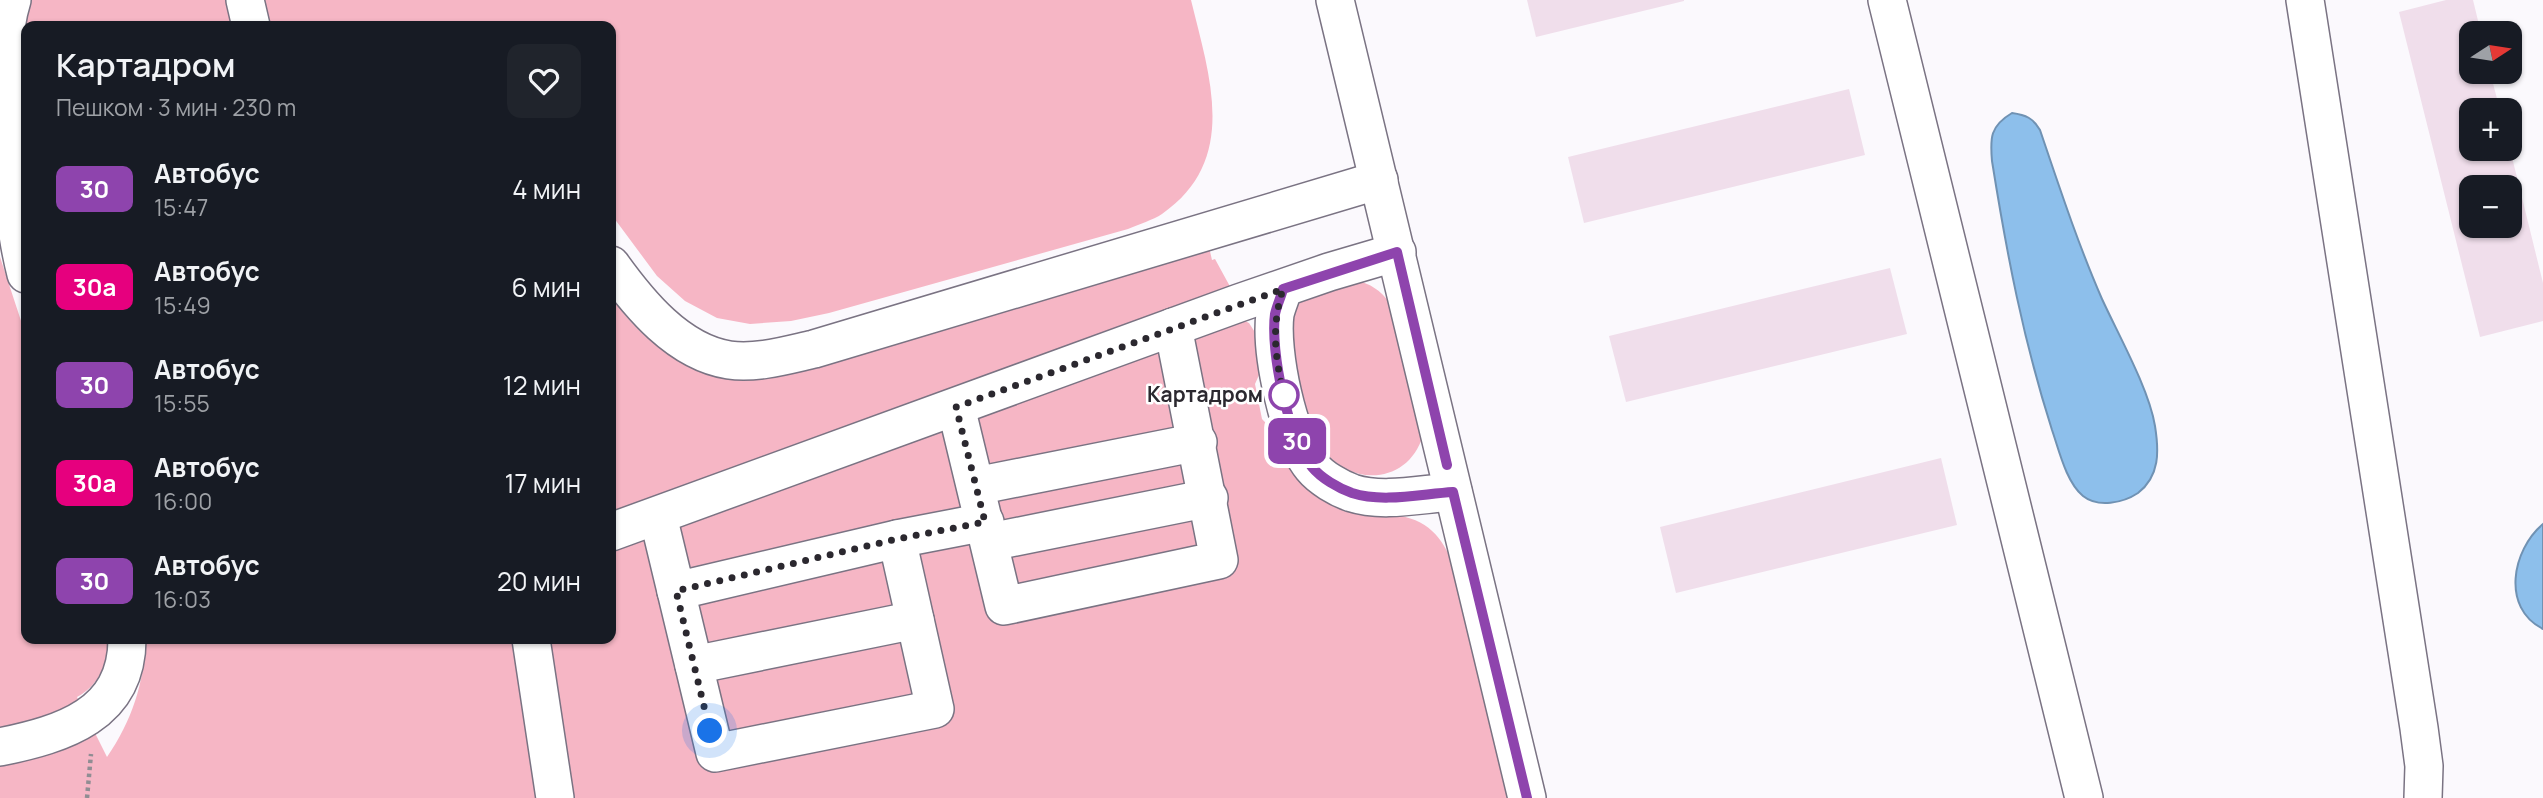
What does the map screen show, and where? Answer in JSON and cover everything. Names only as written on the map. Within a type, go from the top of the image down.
[{"type":"street","points":[[12,0],[5,20],[4,53],[12,189],[21,255]]},
{"type":"street","points":[[245,0],[250,21]]},
{"type":"street","points":[[1335,0],[1527,798]]},
{"type":"street","points":[[1887,0],[2084,798]]},
{"type":"street","points":[[2305,0],[2419,728],[2424,766],[2423,798]]},
{"type":"street","points":[[616,271],[658,321],[691,347],[729,360],[767,359],[814,349],[1379,180]]},
{"type":"street","points":[[616,530],[1173,327],[1397,252]]},
{"type":"street","points":[[1283,289],[1275,313],[1274,337],[1278,366],[1294,432],[1302,453],[1313,469],[1331,483],[1353,493],[1378,497],[1453,492]]},
{"type":"street","points":[[956,407],[1004,606],[1219,560],[1198,442],[1173,327]]},
{"type":"street","points":[[976,486],[1198,442]]},
{"type":"street","points":[[676,591],[897,539],[987,532],[1209,498]]},
{"type":"street","points":[[658,516],[715,753],[935,709],[897,539]]},
{"type":"street","points":[[694,665],[915,620]]},
{"type":"street","points":[[0,747],[63,730],[96,712],[119,683],[127,644]]},
{"type":"street","points":[[532,644],[555,798]]},
{"type":"shaded area","points":[[26,0],[227,0],[232,21],[24,21]]},
{"type":"shaded area","points":[[259,0],[1191,0],[1210,86],[1210,142],[1202,168],[1186,192],[1162,214],[1128,229],[829,313],[791,321],[750,324],[717,318],[685,301],[657,276],[616,221],[616,21],[265,21]]},
{"type":"shaded area","points":[[21,59],[21,145],[17,106]]},
{"type":"shaded area","points":[[1209,247],[1212,260],[1215,259],[1239,303],[1243,320],[1249,323],[1258,337],[1263,366],[1255,384],[1262,419],[1280,438],[1392,514],[1425,525],[1444,546],[1455,568],[1512,798],[0,798],[0,257],[21,321],[21,644],[110,644],[97,680],[77,697],[107,757],[123,730],[135,701],[143,671],[146,644],[616,644],[616,303],[643,334],[668,354],[714,375]]},
{"type":"shaded area","points":[[1355,280],[1375,288],[1390,303],[1423,435],[1416,451],[1405,463],[1393,471],[1378,475],[1363,475],[1348,470],[1335,462],[1323,449],[1303,397],[1290,342],[1291,321],[1295,310],[1305,298]]},
{"type":"water","points":[[2012,113],[2029,118],[2040,130],[2085,257],[2152,411],[2157,445],[2154,471],[2138,493],[2118,502],[2089,500],[2072,483],[2060,456],[2032,363],[2010,263],[1992,161],[1991,146],[1995,128]]},
{"type":"water","points":[[2543,524],[2543,629],[2530,620],[2521,607],[2516,593],[2516,578],[2524,548]]},
{"type":"building","points":[[1527,0],[1684,0],[1684,1],[1536,37]]},
{"type":"building","points":[[2446,0],[2473,0],[2478,21],[2459,21],[2459,84],[2493,84],[2497,98],[2459,98],[2459,161],[2513,161],[2516,175],[2459,175],[2459,238],[2522,238],[2522,198],[2543,283],[2543,321],[2480,337],[2399,12]]},
{"type":"building","points":[[1849,89],[1865,155],[1584,223],[1568,157]]},
{"type":"building","points":[[1890,268],[1907,334],[1626,402],[1609,336]]},
{"type":"building","points":[[1941,458],[1957,525],[1676,593],[1660,527]]},
{"type":"bus line","name":"30","points":[[1447,465],[1397,252],[1283,289],[1275,313],[1274,337],[1278,366],[1294,432],[1302,453],[1313,469],[1331,483],[1353,493],[1378,497],[1453,492],[1527,798]]},
{"type":"place","name":"Картадром","points":[[1284,395]]},
{"type":"route","points":[[710,731],[676,591],[897,539],[985,522],[956,407],[1283,289],[1275,313],[1274,337],[1284,395]]}]
